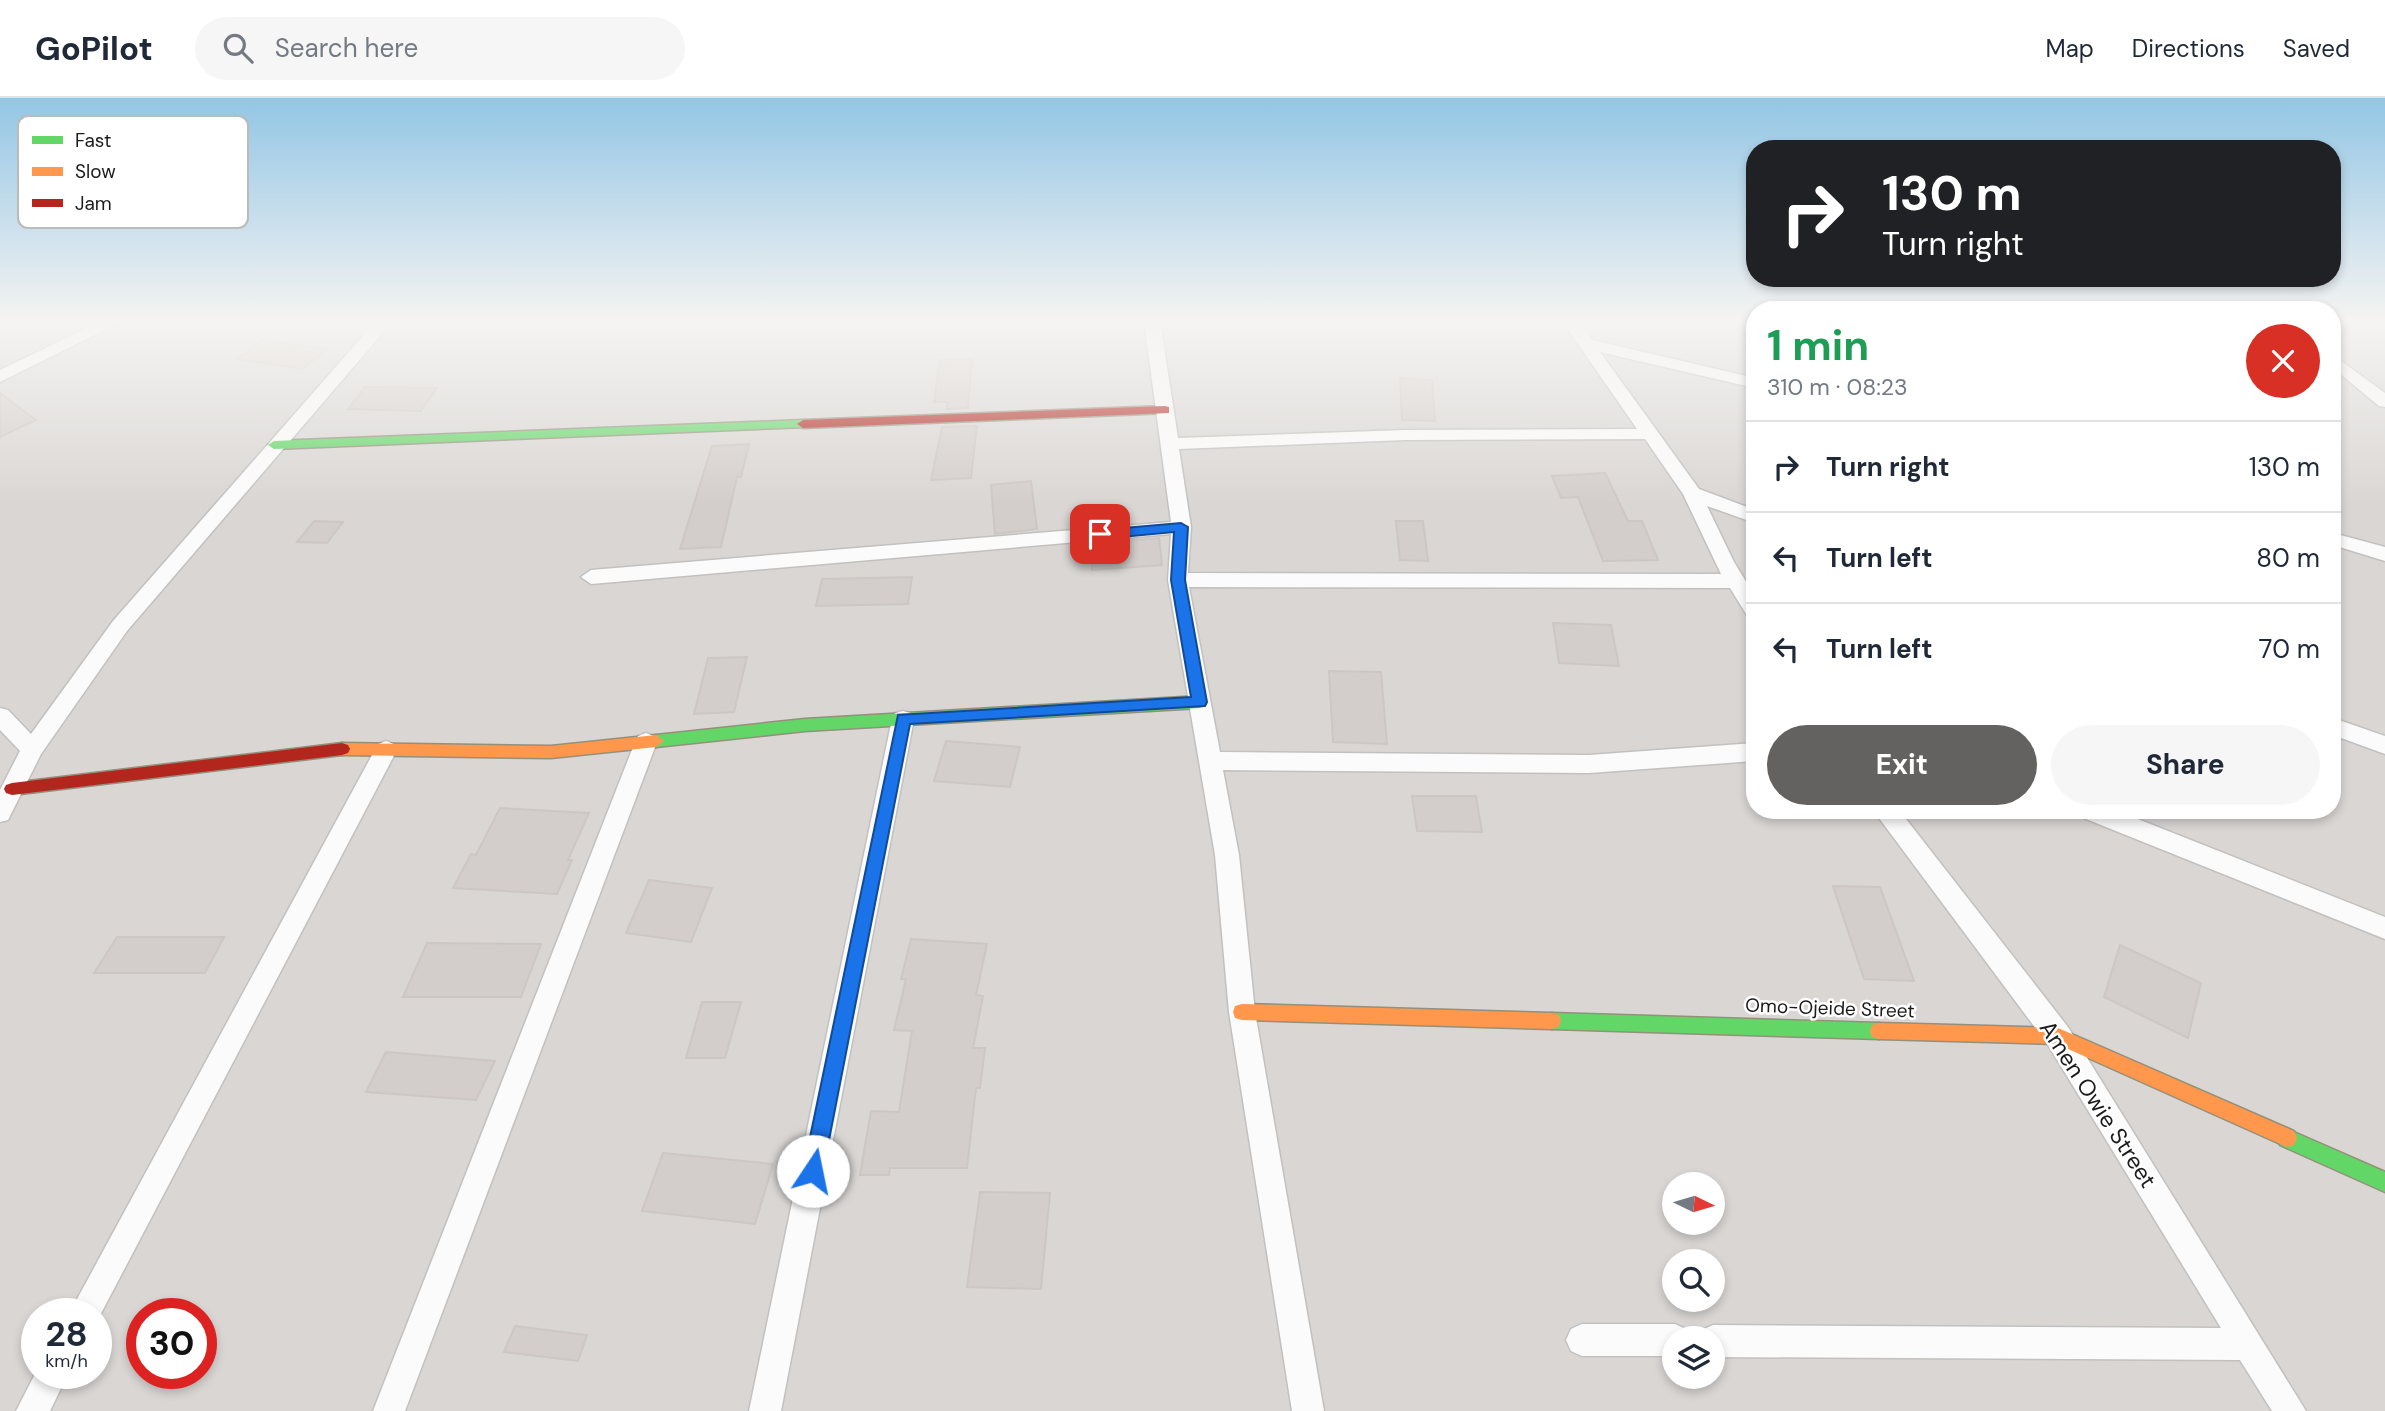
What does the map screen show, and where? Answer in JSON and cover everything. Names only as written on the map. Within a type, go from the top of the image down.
[{"type":"street","points":[[0,813],[32,749],[120,626],[330,382]]},
{"type":"street","points":[[1161,382],[1181,527],[1178,580],[1227,855],[1242,1012],[1308,1411]]},
{"type":"street","points":[[1612,382],[1692,493],[1746,597]]},
{"type":"street","points":[[2359,382],[2385,402]]},
{"type":"street","points":[[274,445],[1165,410]]},
{"type":"street","points":[[1168,444],[1405,435],[1647,434]]},
{"type":"street","points":[[1692,493],[1746,514]]},
{"type":"street","points":[[591,577],[1181,527]]},
{"type":"street","points":[[2341,540],[2385,554]]},
{"type":"street","points":[[1178,580],[1736,581]]},
{"type":"street","points":[[12,789],[344,749],[551,752],[903,719],[1200,702]]},
{"type":"street","points":[[0,716],[32,749]]},
{"type":"street","points":[[765,1411],[903,719]]},
{"type":"street","points":[[2341,729],[2385,745]]},
{"type":"street","points":[[389,1411],[646,742]]},
{"type":"street","points":[[93,1298],[386,750]]},
{"type":"street","points":[[1210,761],[1589,764],[1746,753]]},
{"type":"street","name":"Amen Owie Street","points":[[1892,819],[2057,1036],[2290,1411]]},
{"type":"street","points":[[2111,819],[2385,929]]},
{"type":"street","name":"Omo-Ojeide Street","points":[[1242,1012],[2057,1036],[2385,1182]]},
{"type":"street","points":[[1582,1340],[1662,1340]]},
{"type":"street","points":[[1725,1341],[2249,1344]]},
{"type":"street","points":[[32,1411],[44,1389]]},
{"type":"shaded area","points":[[0,382],[1746,382],[1746,819],[2341,819],[2341,382],[2385,382],[2385,1411],[0,1411]]},
{"type":"building","points":[[937,382],[970,382],[968,408],[946,409],[948,402],[934,402]]},
{"type":"building","points":[[1400,382],[1432,382],[1435,421],[1402,420]]},
{"type":"building","points":[[365,387],[437,388],[421,411],[348,409]]},
{"type":"building","points":[[0,393],[36,420],[0,437]]},
{"type":"building","points":[[977,426],[971,478],[931,480],[942,427]]},
{"type":"building","points":[[749,444],[741,477],[737,477],[721,547],[680,549],[712,446]]},
{"type":"building","points":[[1605,473],[1628,521],[1642,521],[1658,560],[1603,561],[1578,497],[1561,498],[1552,476]]},
{"type":"building","points":[[1031,481],[1037,529],[995,534],[991,485]]},
{"type":"building","points":[[314,521],[343,522],[327,543],[297,542]]},
{"type":"building","points":[[1396,521],[1423,521],[1428,561],[1400,560]]},
{"type":"building","points":[[1159,538],[1162,565],[1092,570],[1091,544]]},
{"type":"building","points":[[912,577],[908,604],[816,606],[822,579]]},
{"type":"building","points":[[1553,623],[1611,625],[1619,666],[1559,663]]},
{"type":"building","points":[[747,657],[734,712],[694,714],[708,658]]},
{"type":"building","points":[[1329,671],[1381,672],[1387,744],[1333,742]]},
{"type":"building","points":[[946,741],[1020,747],[1010,787],[934,781]]},
{"type":"building","points":[[1412,796],[1476,796],[1482,832],[1417,831]]},
{"type":"building","points":[[500,808],[589,813],[568,860],[572,860],[557,894],[453,888],[471,854],[476,855]]},
{"type":"building","points":[[649,880],[712,888],[691,942],[626,933]]},
{"type":"building","points":[[1833,886],[1880,887],[1914,981],[1864,979]]},
{"type":"building","points":[[117,937],[224,937],[205,973],[94,973]]},
{"type":"building","points":[[911,939],[987,944],[976,995],[983,996],[973,1048],[985,1048],[980,1088],[976,1088],[967,1168],[890,1168],[889,1175],[860,1175],[871,1111],[899,1112],[912,1031],[894,1030],[906,979],[901,979]]},
{"type":"building","points":[[427,943],[541,944],[521,997],[403,997]]},
{"type":"building","points":[[2120,945],[2201,983],[2188,1038],[2104,997]]},
{"type":"building","points":[[702,1002],[741,1002],[725,1058],[686,1058]]},
{"type":"building","points":[[386,1052],[495,1061],[476,1100],[366,1092]]},
{"type":"building","points":[[663,1153],[773,1164],[755,1224],[642,1211]]},
{"type":"building","points":[[980,1192],[1050,1193],[1041,1289],[967,1287]]},
{"type":"building","points":[[515,1326],[587,1335],[578,1361],[504,1352]]},
{"type":"traffic: fast","points":[[274,445],[803,424]]},
{"type":"traffic: fast","points":[[656,741],[805,725],[1200,702]]},
{"type":"traffic: fast","points":[[1552,1021],[1879,1031]]},
{"type":"traffic: fast","points":[[2287,1138],[2385,1182]]},
{"type":"traffic: slow","points":[[342,749],[551,752],[656,741]]},
{"type":"traffic: slow","points":[[1242,1012],[1552,1021]]},
{"type":"traffic: slow","points":[[1879,1031],[2058,1036],[2287,1138]]},
{"type":"traffic: jam","points":[[803,424],[1165,410]]},
{"type":"traffic: jam","points":[[12,789],[342,749]]},
{"type":"route","points":[[813,1171],[903,719],[1200,702],[1178,580],[1181,527],[1100,534]]}]
